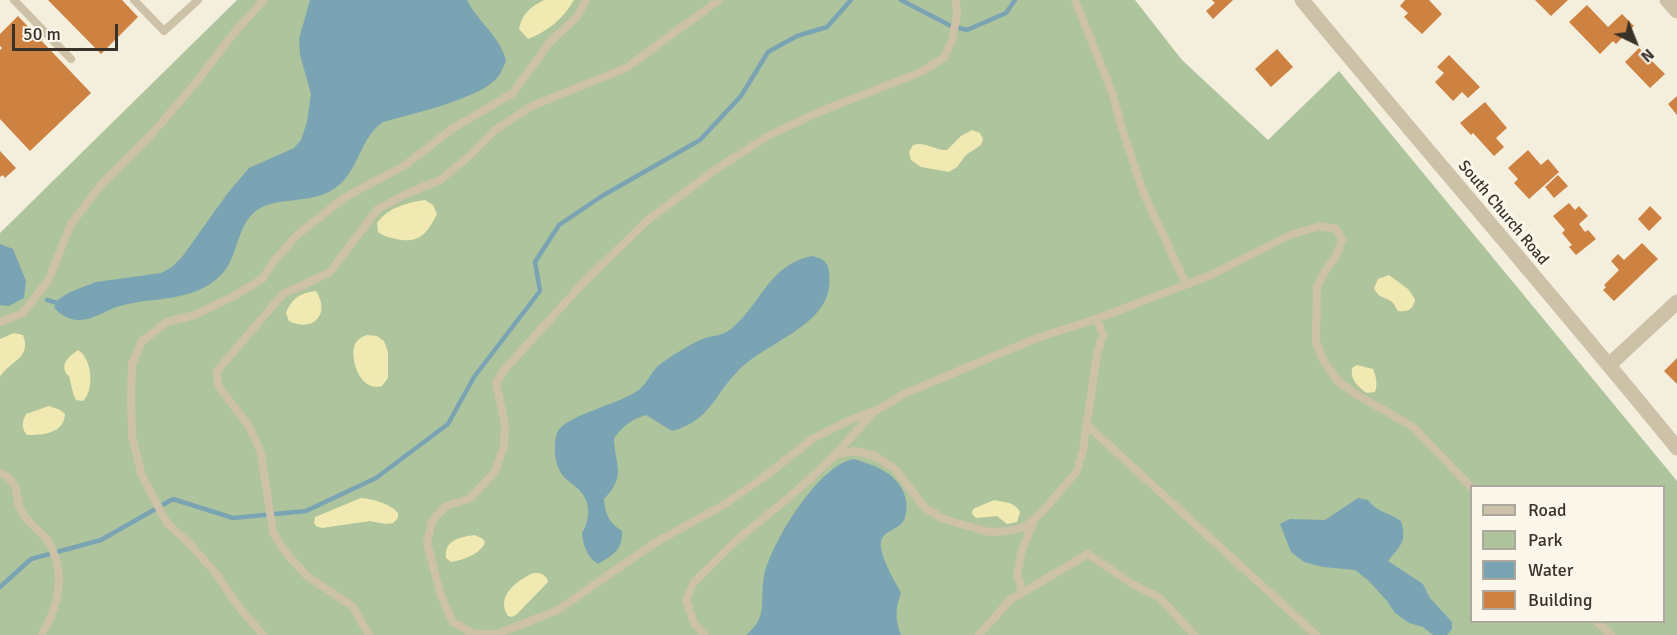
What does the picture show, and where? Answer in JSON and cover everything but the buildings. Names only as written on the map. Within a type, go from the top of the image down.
[{"type":"street","name":"South Church Road","points":[[1302,0],[1677,448]]},
{"type":"street","points":[[1667,0],[1677,11]]},
{"type":"street","points":[[1609,365],[1677,302]]},
{"type":"lane","points":[[14,0],[71,59]]},
{"type":"lane","points":[[134,0],[164,31],[198,0]]},
{"type":"lane","points":[[0,322],[23,313],[48,281],[71,224],[100,186],[159,126],[194,86],[238,28],[264,0]]},
{"type":"lane","points":[[263,635],[239,607],[217,575],[191,545],[167,523],[142,476],[132,436],[132,363],[142,341],[167,322],[195,315],[262,279],[298,234],[347,196],[404,166],[452,129],[513,93],[549,43],[576,18],[586,0]]},
{"type":"lane","points":[[369,635],[352,606],[307,576],[287,554],[273,533],[261,453],[249,426],[219,387],[216,372],[283,294],[329,273],[378,209],[440,180],[495,130],[532,106],[626,68],[719,0]]},
{"type":"lane","points":[[956,0],[956,17],[944,58],[919,73],[821,111],[768,136],[718,168],[650,218],[582,284],[506,368],[496,383],[505,424],[504,445],[495,472],[469,500],[446,506],[432,521],[427,543],[441,596],[453,622],[474,634],[497,634],[558,610],[653,544],[725,504],[814,438],[850,420],[874,412],[906,393],[980,361],[1211,275],[1290,235],[1320,226],[1336,229],[1342,240],[1336,256],[1317,287],[1316,341],[1323,360],[1338,381],[1354,393],[1413,427],[1470,486]]},
{"type":"lane","points":[[1075,0],[1113,95],[1143,192],[1186,284]]},
{"type":"lane","points":[[834,455],[855,451],[874,456],[896,469],[924,507],[943,519],[988,532],[1025,527],[1064,489],[1077,471],[1087,425],[1097,354],[1103,334],[1096,319]]},
{"type":"lane","points":[[704,635],[693,623],[686,600],[694,582],[737,540],[800,488],[874,412]]},
{"type":"lane","points":[[1087,425],[1316,635]]},
{"type":"lane","points":[[0,473],[9,477],[18,491],[21,511],[50,544],[58,561],[61,579],[55,603],[42,635]]},
{"type":"lane","points":[[1023,592],[1017,575],[1022,550],[1036,518]]},
{"type":"lane","points":[[979,635],[1010,600],[1088,554],[1134,585],[1159,597],[1194,635]]},
{"type":"lane","points":[[1600,623],[1611,635]]},
{"type":"green space","points":[[237,0],[1135,0],[1182,60],[1268,140],[1339,71],[1677,481],[1677,635],[0,635],[0,233]]},
{"type":"sand","points":[[544,0],[574,0],[554,24],[528,39],[519,29],[522,19],[531,8]]},
{"type":"sand","points":[[972,130],[980,133],[983,139],[981,145],[966,155],[957,167],[949,172],[921,167],[911,160],[909,152],[913,145],[922,144],[947,150],[961,136]]},
{"type":"sand","points":[[425,200],[433,205],[437,214],[430,227],[421,236],[404,240],[387,237],[378,232],[377,223],[392,209]]},
{"type":"sand","points":[[1389,275],[1408,289],[1415,299],[1410,309],[1398,311],[1392,302],[1375,291],[1378,279]]},
{"type":"sand","points":[[316,291],[321,307],[317,319],[305,325],[289,321],[286,313],[294,300],[305,293]]},
{"type":"sand","points":[[14,333],[23,335],[25,349],[19,359],[0,377],[0,339]]},
{"type":"sand","points":[[367,335],[377,336],[384,341],[388,352],[388,378],[382,386],[374,387],[368,384],[362,379],[355,365],[355,344]]},
{"type":"sand","points":[[78,350],[86,360],[90,374],[89,390],[83,401],[76,400],[64,367],[68,359]]},
{"type":"sand","points":[[1357,365],[1373,369],[1376,380],[1375,392],[1367,393],[1355,383],[1352,368]]},
{"type":"sand","points":[[49,406],[65,414],[61,426],[45,434],[27,435],[23,425],[26,414]]},
{"type":"sand","points":[[361,498],[391,507],[398,513],[398,518],[393,523],[386,524],[370,521],[322,528],[314,523],[315,517]]},
{"type":"sand","points":[[994,500],[1015,506],[1020,512],[1017,522],[1007,524],[997,516],[976,518],[972,514],[973,509]]},
{"type":"sand","points":[[475,535],[483,539],[485,543],[483,547],[471,556],[456,561],[451,562],[446,558],[450,543],[459,538]]},
{"type":"sand","points":[[533,573],[543,574],[548,582],[517,614],[512,617],[508,616],[504,602],[506,596],[515,585]]},
{"type":"water","points":[[310,0],[467,0],[499,44],[506,61],[496,79],[472,94],[442,106],[383,122],[370,136],[346,178],[330,191],[320,196],[266,205],[257,210],[245,224],[228,267],[200,290],[120,306],[83,320],[61,314],[54,307],[59,299],[70,292],[96,282],[161,273],[172,267],[249,168],[294,148],[301,140],[307,122],[311,94],[300,55],[299,39]]},
{"type":"water","points":[[0,244],[13,249],[26,281],[24,298],[9,306],[0,305]]},
{"type":"water","points":[[811,256],[824,261],[827,265],[829,290],[822,305],[811,318],[738,371],[695,421],[672,431],[646,415],[628,424],[614,438],[618,477],[604,499],[608,518],[622,531],[622,538],[616,551],[598,564],[588,554],[583,542],[582,533],[588,515],[585,498],[563,476],[556,461],[557,433],[570,421],[640,389],[657,367],[675,354],[700,340],[728,331],[751,308],[775,277],[796,261]]},
{"type":"water","points":[[854,459],[879,468],[893,477],[903,491],[906,500],[904,521],[884,535],[881,541],[882,553],[901,593],[896,614],[901,635],[746,635],[758,621],[768,562],[786,526],[798,507],[826,475],[840,464]]},
{"type":"water","points":[[1358,498],[1368,500],[1379,510],[1401,521],[1402,543],[1388,561],[1423,584],[1430,598],[1452,622],[1452,629],[1447,635],[1433,635],[1423,627],[1409,623],[1395,613],[1369,581],[1355,570],[1323,567],[1304,562],[1291,552],[1280,524],[1290,519],[1325,520]]},
{"type":"waterway","points":[[0,587],[31,559],[101,540],[173,499],[233,518],[306,511],[376,478],[448,424],[474,377],[540,291],[535,262],[559,225],[602,196],[700,140],[741,96],[768,52],[797,36],[827,27],[851,0]]},
{"type":"waterway","points":[[901,0],[951,26],[967,30],[1006,13],[1015,0]]},
{"type":"waterway","points":[[47,300],[61,304]]}]
